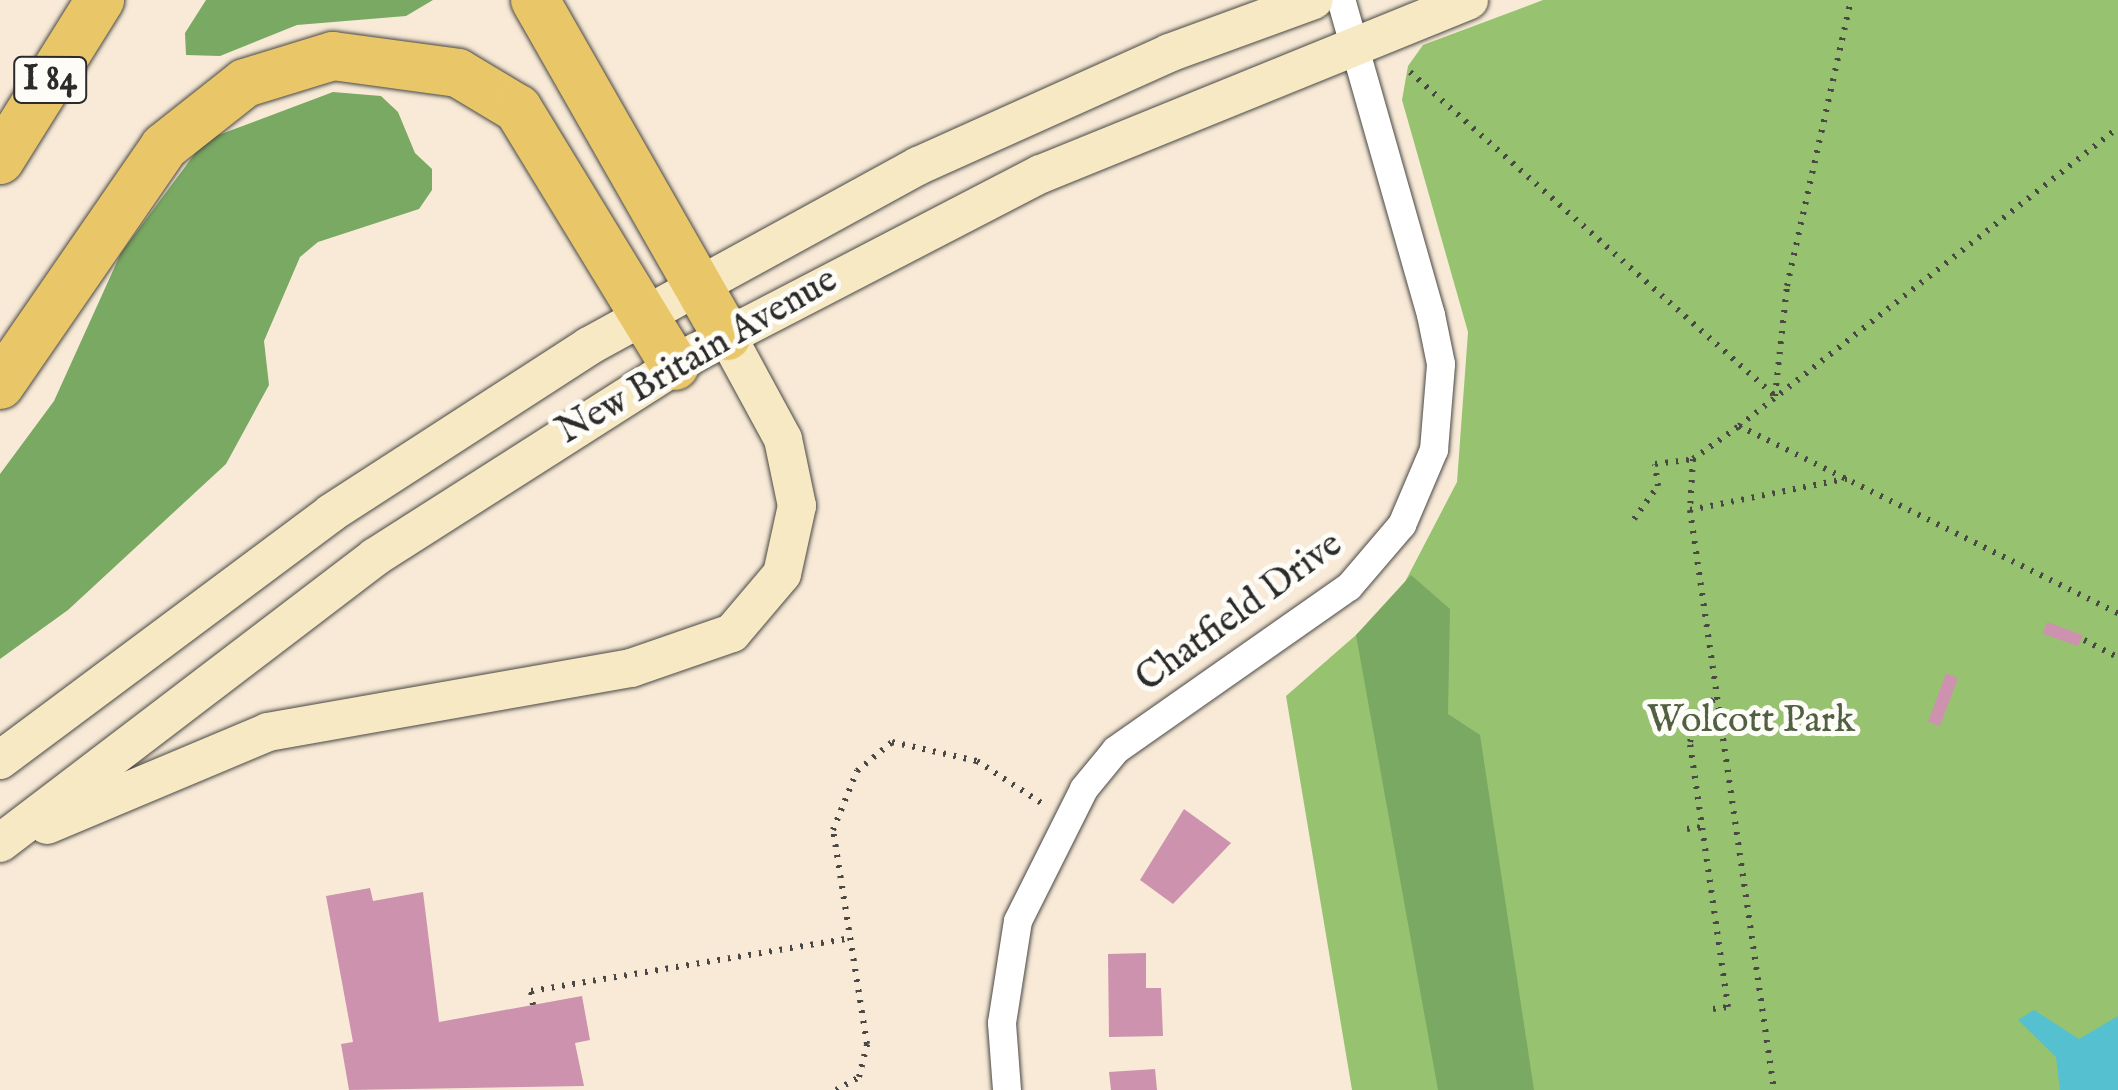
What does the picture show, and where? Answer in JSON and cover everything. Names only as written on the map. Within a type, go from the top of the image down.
[{"type":"highway","name":"I 84","points":[[0,160],[100,0]]},
{"type":"highway","points":[[535,0],[727,336]]},
{"type":"highway","points":[[0,385],[164,147],[245,82],[333,56],[430,66],[508,101],[546,142],[674,366]]},
{"type":"main road","name":"New Britain Avenue","points":[[0,760],[330,513],[645,314],[1003,126],[1314,0]]},
{"type":"main road","name":"New Britain Avenue","points":[[0,845],[375,556],[674,366],[1017,185],[1351,45],[1469,0]]},
{"type":"main road","points":[[0,845],[268,732],[645,665],[732,633],[782,574],[797,506],[783,440],[727,336]]},
{"type":"street","name":"Chatfield Drive","points":[[1007,1090],[1005,975],[1018,921],[1065,818],[1116,750],[1350,587],[1402,525],[1423,478],[1440,364],[1341,0]]},
{"type":"path","points":[[1775,396],[1788,286],[1852,0]]},
{"type":"path","points":[[1410,72],[1775,396]]},
{"type":"path","points":[[1634,519],[1658,486],[1654,464],[1693,459],[1739,426],[2118,128]]},
{"type":"path","points":[[1739,426],[2118,613]]},
{"type":"path","points":[[1693,459],[1690,510],[1774,1090]]},
{"type":"path","points":[[1690,510],[1851,478]]},
{"type":"path","points":[[2084,640],[2118,656]]},
{"type":"path","points":[[1713,1009],[1728,1007],[1690,742],[1696,715],[1717,697]]},
{"type":"path","points":[[836,1090],[859,1076],[867,1044],[833,830],[856,771],[892,742],[977,761],[1065,818]]},
{"type":"path","points":[[1687,829],[1702,827]]},
{"type":"path","points":[[533,1005],[530,991],[852,938]]},
{"type":"green space","points":[[206,0],[433,0],[406,16],[297,25],[220,56],[186,55],[185,33]]},
{"type":"green space","name":"Wolcott Park","points":[[1543,0],[2118,0],[2118,1090],[1352,1090],[1286,696],[1395,601],[1457,482],[1468,332],[1402,100],[1408,66],[1423,45]]},
{"type":"green space","points":[[333,92],[381,96],[398,112],[415,153],[432,169],[432,190],[419,209],[318,242],[300,257],[264,341],[269,385],[226,464],[68,610],[0,659],[0,474],[54,401],[121,253],[205,140]]},
{"type":"green space","points":[[1411,575],[1450,609],[1448,714],[1480,735],[1534,1090],[1438,1090],[1356,635]]},
{"type":"water","points":[[2034,1010],[2079,1039],[2118,1016],[2118,1090],[2060,1090],[2056,1057],[2018,1020]]},
{"type":"building","points":[[2047,622],[2083,635],[2078,646],[2043,634]]},
{"type":"building","points":[[1946,673],[1958,678],[1940,726],[1928,722]]},
{"type":"building","points":[[1184,809],[1231,843],[1173,904],[1140,880]]},
{"type":"building","points":[[370,888],[373,901],[423,892],[439,1022],[582,996],[590,1040],[575,1043],[584,1086],[349,1090],[341,1044],[353,1042],[326,896]]},
{"type":"building","points":[[1146,953],[1146,988],[1161,988],[1163,1036],[1109,1037],[1108,954]]},
{"type":"building","points":[[1155,1069],[1157,1090],[1111,1090],[1109,1072]]}]
